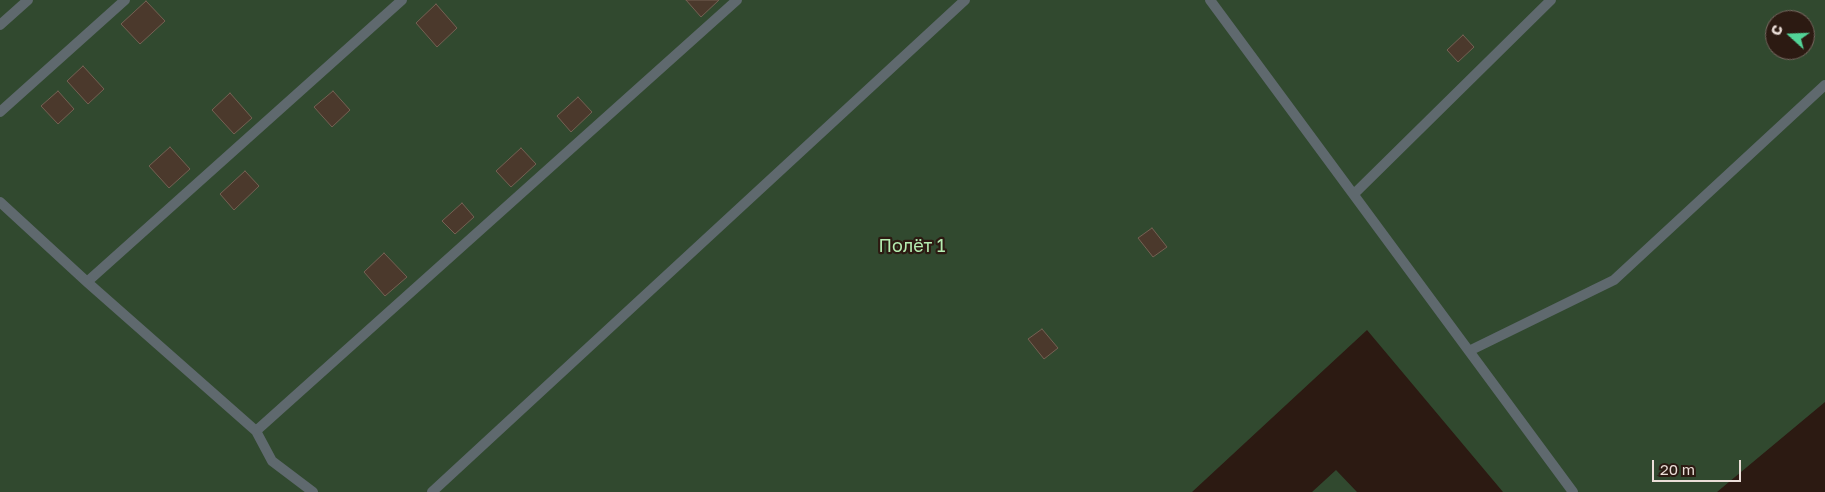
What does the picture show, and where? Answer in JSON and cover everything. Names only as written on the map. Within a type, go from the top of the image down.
[{"type":"lane","points":[[0,24],[28,0]]},
{"type":"lane","points":[[0,112],[125,0]]},
{"type":"lane","points":[[87,282],[402,0]]},
{"type":"lane","points":[[256,431],[737,0]]},
{"type":"lane","points":[[432,492],[965,0]]},
{"type":"lane","points":[[1210,0],[1573,492]]},
{"type":"lane","points":[[1354,194],[1551,0]]},
{"type":"lane","points":[[1469,351],[1614,280],[1825,85]]},
{"type":"lane","points":[[0,202],[87,282],[256,431],[272,461],[313,492]]},
{"type":"green space","name":"Полёт 1","points":[[0,0],[1825,0],[1825,402],[1717,492],[1503,492],[1367,330],[1192,492],[0,492]]},
{"type":"green space","points":[[1336,470],[1357,492],[1312,492]]},
{"type":"building","points":[[686,0],[719,0],[701,17]]},
{"type":"building","points":[[146,1],[165,21],[140,44],[121,24]]},
{"type":"building","points":[[436,4],[457,28],[437,47],[416,23]]},
{"type":"building","points":[[1463,35],[1474,47],[1458,62],[1447,50]]},
{"type":"building","points":[[83,66],[104,89],[88,104],[67,81]]},
{"type":"building","points":[[58,91],[74,109],[58,124],[41,106]]},
{"type":"building","points":[[333,91],[350,110],[332,127],[314,107]]},
{"type":"building","points":[[230,93],[252,118],[234,134],[212,110]]},
{"type":"building","points":[[578,97],[592,112],[571,132],[557,116]]},
{"type":"building","points":[[170,147],[190,169],[169,188],[149,166]]},
{"type":"building","points":[[521,148],[536,164],[511,187],[496,171]]},
{"type":"building","points":[[245,171],[259,186],[234,210],[220,194]]},
{"type":"building","points":[[462,203],[474,217],[455,234],[442,221]]},
{"type":"building","points":[[1152,228],[1167,247],[1153,257],[1138,238]]},
{"type":"building","points":[[384,253],[407,277],[385,296],[364,272]]},
{"type":"building","points":[[1042,329],[1058,348],[1044,359],[1028,339]]}]
